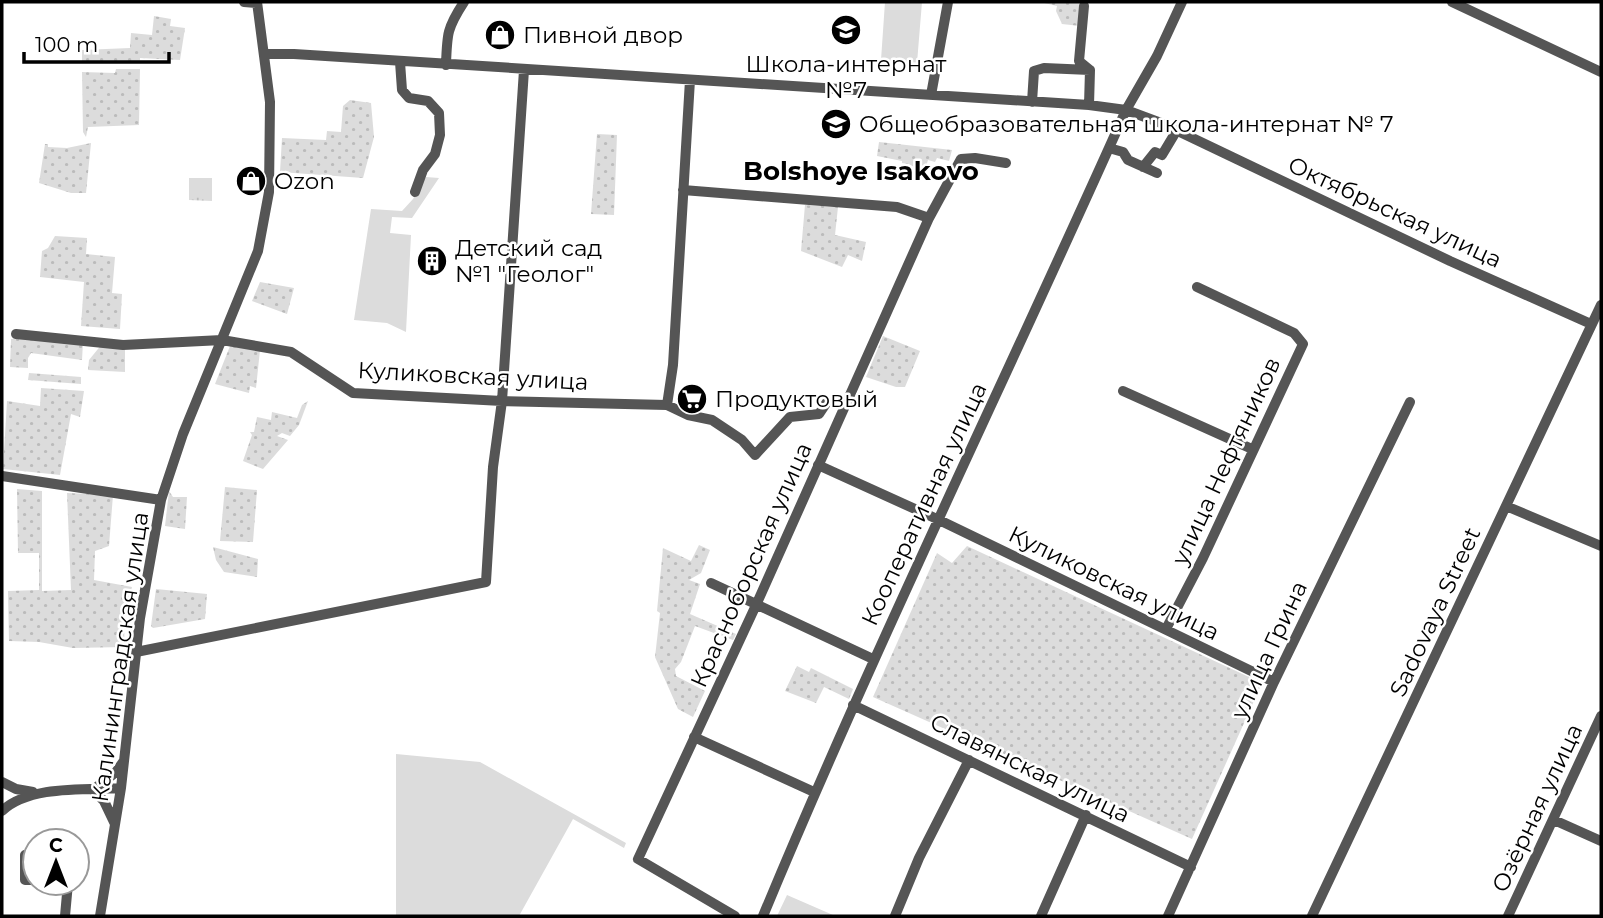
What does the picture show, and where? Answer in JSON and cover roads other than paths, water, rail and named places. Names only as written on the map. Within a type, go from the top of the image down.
[{"type":"street","points":[[244,2],[257,2]]},
{"type":"street","name":"Калининградская улица","points":[[100,916],[125,759],[146,579],[162,500],[169,471],[183,434],[258,251],[269,192],[270,102],[257,2]]},
{"type":"street","points":[[446,65],[447,34],[464,2]]},
{"type":"street","points":[[931,95],[948,2]]},
{"type":"street","name":"Кооперативная улица","points":[[763,916],[814,792],[937,519],[1126,110],[1157,56],[1182,2]]},
{"type":"street","points":[[1451,2],[1601,72]]},
{"type":"street","points":[[1084,6],[1079,61],[1090,70]]},
{"type":"street","name":"Октябрьская улица","points":[[265,54],[1089,105],[1126,110],[1177,130],[1450,261],[1591,324]]},
{"type":"street","points":[[400,62],[402,90],[409,98],[428,101],[439,113],[440,135],[435,154],[423,170],[415,192]]},
{"type":"street","points":[[1032,102],[1034,71],[1044,68],[1090,70]]},
{"type":"street","points":[[136,652],[486,582],[494,467],[502,401],[524,70]]},
{"type":"street","points":[[1089,105],[1090,70]]},
{"type":"street","points":[[667,405],[673,365],[690,80]]},
{"type":"street","points":[[1143,167],[1150,162],[1155,152],[1162,155],[1177,130]]},
{"type":"street","points":[[1110,148],[1123,152],[1128,160],[1157,173]]},
{"type":"street","name":"Красноборская улица","points":[[735,916],[638,859],[757,603],[929,218],[961,159],[975,158],[1006,163]]},
{"type":"street","points":[[683,190],[897,206],[929,218]]},
{"type":"street","name":"улица Нефтяников","points":[[1167,629],[1303,344],[1294,333],[1197,287]]},
{"type":"street","name":"Sadovaya Street","points":[[1312,916],[1601,304]]},
{"type":"street","name":"Куликовская улица","points":[[16,334],[123,345],[222,340],[291,352],[354,393],[502,401],[667,405],[688,415],[712,420],[742,440],[755,455],[790,417],[819,414],[827,402]]},
{"type":"street","points":[[1123,391],[1252,449]]},
{"type":"street","name":"улица Грина","points":[[1168,916],[1274,682],[1410,402]]},
{"type":"street","name":"Куликовская улица","points":[[818,465],[937,519],[1274,682]]},
{"type":"street","points":[[2,476],[162,500]]},
{"type":"street","points":[[1506,506],[1601,546]]},
{"type":"street","points":[[710,583],[873,659]]},
{"type":"street","points":[[134,671],[157,647]]},
{"type":"street","name":"Славянская улица","points":[[853,705],[1191,867]]},
{"type":"street","name":"Озёрная улица","points":[[1508,916],[1601,716]]},
{"type":"street","points":[[694,737],[814,792]]},
{"type":"street","points":[[93,790],[116,772],[125,759]]},
{"type":"street","points":[[895,916],[919,858],[969,760]]},
{"type":"street","points":[[2,782],[16,789],[37,793]]},
{"type":"street","points":[[2,811],[17,799],[37,793],[121,788]]},
{"type":"street","points":[[93,790],[104,801],[115,825]]},
{"type":"street","points":[[1041,916],[1086,816]]},
{"type":"street","points":[[1554,820],[1601,841]]},
{"type":"street","points":[[65,897],[65,916]]},
{"type":"place","name":"Школа-интернат №7","points":[[846,30]]},
{"type":"place","name":"Пивной двор","points":[[500,35]]},
{"type":"place","name":"Общеобразовательная школа-интернат № 7","points":[[836,124]]},
{"type":"place","name":"Ozon","points":[[251,181]]},
{"type":"place","name":"Детский сад №1 \"Геолог\"","points":[[432,261]]},
{"type":"place","name":"Продуктовый","points":[[692,399]]},
{"type":"district","name":"Bolshoye Isakovo","points":[[861,171]]}]
